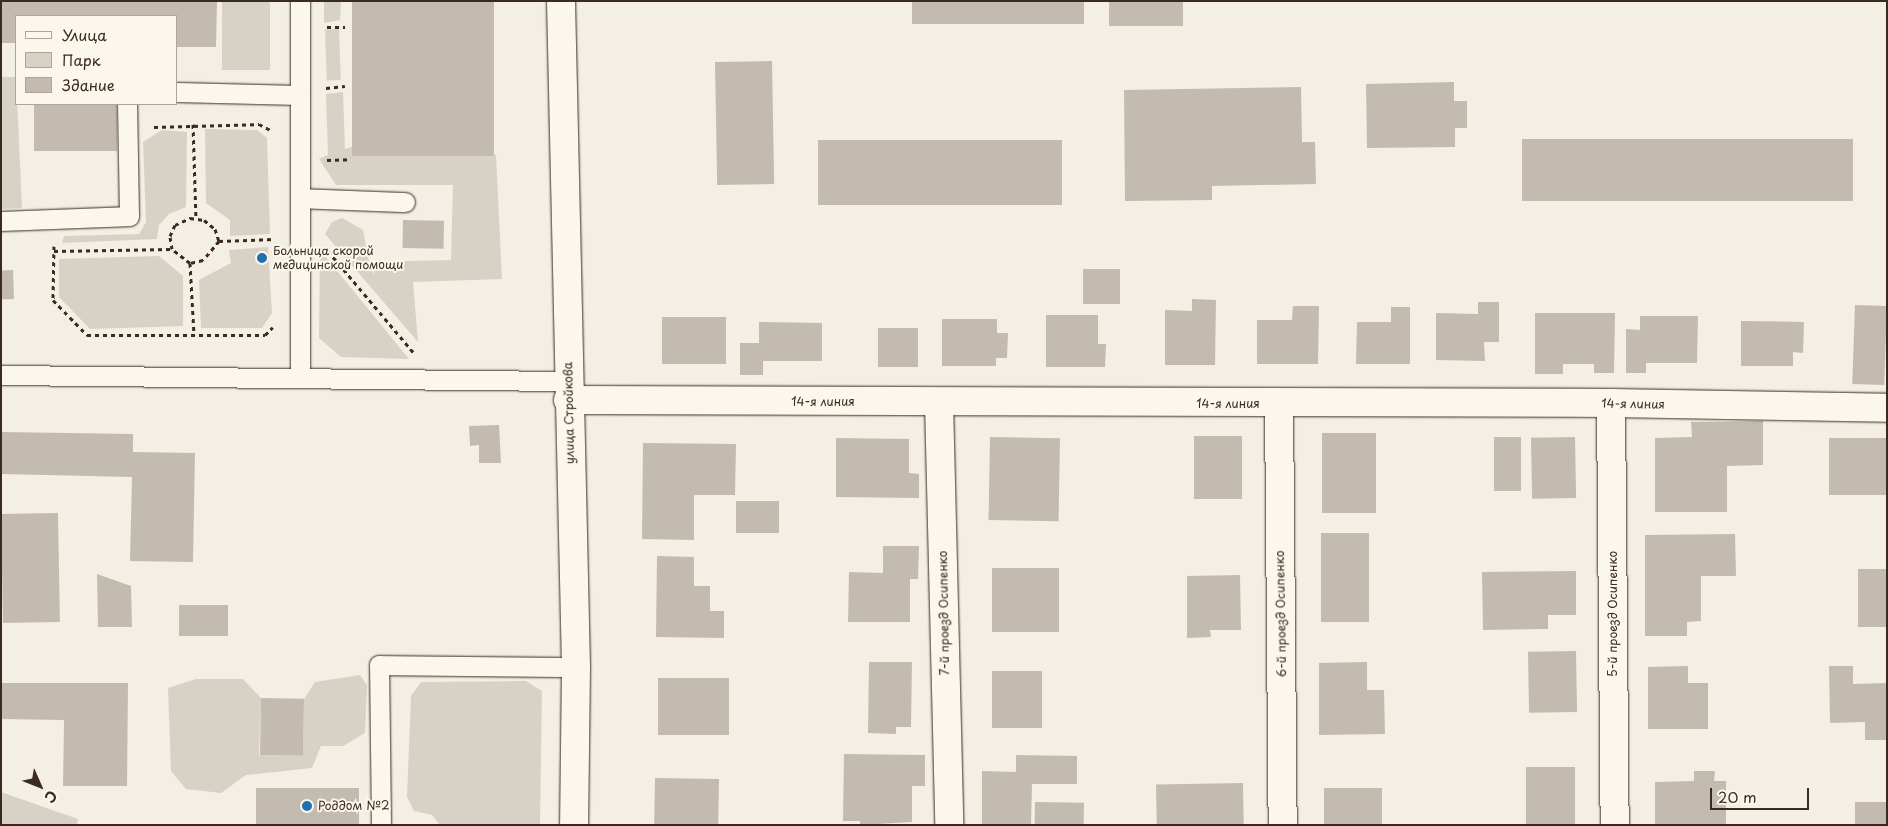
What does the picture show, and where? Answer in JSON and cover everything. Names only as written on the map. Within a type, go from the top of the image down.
[{"type":"street","name":"улица Стройкова","points":[[562,1],[568,391],[576,667],[574,825]]},
{"type":"street","name":"14-я линия","points":[[568,391],[939,402],[1611,403],[1887,408]]},
{"type":"street","name":"7-й проезд Осипенко","points":[[939,402],[949,825]]},
{"type":"street","name":"5-й проезд Осипенко","points":[[1611,403],[1615,825]]},
{"type":"street","name":"6-й проезд Осипенко","points":[[1279,404],[1283,825]]},
{"type":"lane","points":[[300,1],[300,378]]},
{"type":"lane","points":[[178,92],[300,95]]},
{"type":"lane","points":[[1,221],[129,216],[127,105]]},
{"type":"lane","points":[[300,198],[405,202]]},
{"type":"lane","points":[[1,375],[438,380],[568,391]]},
{"type":"lane","points":[[381,825],[380,665],[576,667]]},
{"type":"path","points":[[321,26],[345,27]]},
{"type":"path","points":[[322,88],[345,86]]},
{"type":"path","points":[[151,129],[158,124],[259,124],[275,135]]},
{"type":"path","points":[[193,124],[196,218]]},
{"type":"path","points":[[172,249],[170,236],[175,225],[196,218],[215,228],[219,241]]},
{"type":"path","points":[[190,263],[203,260],[219,241],[279,239],[279,248]]},
{"type":"path","points":[[300,239],[320,241],[438,380]]},
{"type":"path","points":[[54,242],[54,300],[87,335],[265,335],[280,320]]},
{"type":"path","points":[[54,252],[172,249],[190,263],[194,335]]},
{"type":"green space","points":[[222,1],[270,1],[270,70],[222,70]]},
{"type":"green space","points":[[324,1],[341,1],[340,20],[324,23]]},
{"type":"green space","points":[[325,29],[339,29],[341,80],[327,80]]},
{"type":"green space","points":[[1,77],[15,77],[22,208],[1,209]]},
{"type":"green space","points":[[343,92],[345,149],[354,146],[496,155],[502,279],[413,282],[418,342],[325,234],[332,222],[342,218],[363,230],[369,262],[451,260],[453,185],[336,185],[319,159],[328,155],[326,94]]},
{"type":"green space","points":[[205,129],[257,130],[267,138],[270,234],[230,236],[230,220],[206,203]]},
{"type":"green space","points":[[162,130],[187,132],[186,207],[169,214],[159,225],[157,239],[62,243],[64,236],[139,234],[146,222],[143,142]]},
{"type":"green space","points":[[268,247],[272,313],[262,328],[201,328],[199,280],[231,263],[229,250]]},
{"type":"green space","points":[[320,250],[409,359],[341,357],[319,338]]},
{"type":"green space","points":[[159,256],[183,276],[183,326],[90,329],[59,297],[59,259]]},
{"type":"green space","points":[[360,675],[367,685],[365,733],[343,746],[321,746],[312,768],[246,775],[221,793],[186,789],[171,771],[168,688],[196,679],[243,679],[261,698],[259,755],[303,756],[304,699],[315,682]]},
{"type":"green space","points":[[526,681],[542,691],[540,825],[440,825],[432,815],[414,811],[407,797],[411,696],[421,682]]},
{"type":"green space","points":[[1,792],[78,819],[77,825],[1,825]]},
{"type":"building","points":[[1,1],[217,1],[216,47],[178,47],[178,15],[15,15],[15,43],[1,43]]},
{"type":"building","points":[[352,1],[494,1],[494,156],[352,156]]},
{"type":"building","points":[[912,1],[1084,1],[1084,24],[912,24]]},
{"type":"building","points":[[1109,1],[1183,1],[1183,26],[1109,26]]},
{"type":"building","points":[[772,61],[774,184],[717,185],[715,62]]},
{"type":"building","points":[[1454,82],[1454,101],[1467,101],[1467,128],[1455,128],[1455,147],[1367,148],[1366,84]]},
{"type":"building","points":[[1301,87],[1302,142],[1315,142],[1316,184],[1212,186],[1212,200],[1125,201],[1124,90]]},
{"type":"building","points":[[34,105],[117,105],[117,151],[34,151]]},
{"type":"building","points":[[1522,139],[1853,139],[1853,201],[1522,201]]},
{"type":"building","points":[[818,140],[1062,140],[1062,205],[818,205]]},
{"type":"building","points":[[403,220],[444,221],[444,249],[403,248]]},
{"type":"building","points":[[1083,269],[1120,269],[1120,304],[1083,304]]},
{"type":"building","points":[[1,270],[13,270],[14,299],[2,299]]},
{"type":"building","points":[[1192,299],[1216,300],[1215,365],[1165,365],[1165,310],[1192,311]]},
{"type":"building","points":[[1478,302],[1499,302],[1499,342],[1484,342],[1485,361],[1436,360],[1436,313],[1478,314]]},
{"type":"building","points":[[1855,305],[1887,306],[1884,385],[1852,384]]},
{"type":"building","points":[[1293,306],[1319,306],[1318,364],[1257,364],[1257,320],[1292,320]]},
{"type":"building","points":[[1391,307],[1410,307],[1410,364],[1356,364],[1357,322],[1391,322]]},
{"type":"building","points":[[1535,313],[1615,313],[1614,373],[1594,373],[1594,364],[1563,364],[1563,374],[1535,374]]},
{"type":"building","points":[[1046,315],[1098,315],[1098,344],[1106,344],[1105,367],[1046,367]]},
{"type":"building","points":[[1640,316],[1698,316],[1697,363],[1646,363],[1646,373],[1626,373],[1626,329],[1640,330]]},
{"type":"building","points":[[662,317],[726,317],[726,364],[662,364]]},
{"type":"building","points":[[942,319],[997,319],[997,333],[1008,333],[1007,358],[996,358],[996,366],[942,366]]},
{"type":"building","points":[[1741,321],[1804,322],[1803,353],[1793,352],[1793,366],[1741,366]]},
{"type":"building","points":[[759,322],[822,323],[822,361],[763,361],[763,375],[740,375],[740,343],[759,343]]},
{"type":"building","points":[[878,328],[918,328],[918,367],[878,367]]},
{"type":"building","points":[[1763,421],[1763,465],[1727,466],[1727,512],[1655,512],[1655,438],[1692,437],[1691,422]]},
{"type":"building","points":[[499,425],[501,463],[479,463],[479,445],[470,446],[469,426]]},
{"type":"building","points":[[1,432],[133,434],[133,452],[195,453],[193,562],[130,561],[132,477],[1,474]]},
{"type":"building","points":[[1322,433],[1376,433],[1376,513],[1322,513]]},
{"type":"building","points":[[1194,436],[1242,436],[1242,499],[1194,499]]},
{"type":"building","points":[[990,437],[1060,438],[1059,521],[989,520]]},
{"type":"building","points":[[1494,437],[1521,437],[1521,491],[1494,491]]},
{"type":"building","points":[[1575,437],[1576,498],[1532,499],[1531,438]]},
{"type":"building","points":[[836,438],[909,439],[909,473],[919,474],[919,498],[836,497]]},
{"type":"building","points":[[1829,438],[1887,438],[1887,495],[1829,495]]},
{"type":"building","points":[[643,443],[736,444],[735,495],[694,495],[694,540],[642,539]]},
{"type":"building","points":[[736,501],[779,501],[779,533],[736,533]]},
{"type":"building","points":[[58,513],[60,622],[3,623],[1,514]]},
{"type":"building","points":[[1321,533],[1369,533],[1369,622],[1321,622]]},
{"type":"building","points":[[1735,534],[1736,576],[1701,576],[1701,621],[1687,622],[1687,636],[1645,636],[1645,535]]},
{"type":"building","points":[[883,546],[919,546],[918,579],[910,579],[910,622],[848,622],[849,572],[883,573]]},
{"type":"building","points":[[657,556],[694,557],[694,586],[710,586],[710,611],[724,611],[724,638],[656,637]]},
{"type":"building","points":[[992,568],[1059,568],[1059,632],[992,632]]},
{"type":"building","points":[[1858,569],[1887,569],[1887,627],[1858,627]]},
{"type":"building","points":[[1576,571],[1576,615],[1548,615],[1548,629],[1483,630],[1482,572]]},
{"type":"building","points":[[97,574],[131,586],[132,627],[98,627]]},
{"type":"building","points":[[1240,575],[1241,630],[1210,630],[1211,637],[1187,638],[1187,576]]},
{"type":"building","points":[[179,605],[228,605],[228,636],[179,636]]},
{"type":"building","points":[[1576,651],[1577,712],[1529,713],[1528,652]]},
{"type":"building","points":[[869,662],[912,662],[911,727],[896,727],[896,734],[868,733]]},
{"type":"building","points":[[1367,662],[1367,690],[1384,690],[1385,734],[1319,735],[1319,663]]},
{"type":"building","points":[[1688,666],[1688,683],[1708,683],[1708,729],[1648,729],[1648,667]]},
{"type":"building","points":[[1829,666],[1853,666],[1853,684],[1887,683],[1887,740],[1865,740],[1865,722],[1830,723]]},
{"type":"building","points":[[992,671],[1042,671],[1042,728],[992,728]]},
{"type":"building","points":[[658,678],[729,678],[729,735],[658,735]]},
{"type":"building","points":[[1,683],[128,683],[127,786],[63,786],[64,720],[1,719]]},
{"type":"building","points":[[261,698],[304,699],[303,756],[260,755]]},
{"type":"building","points":[[844,754],[925,755],[925,786],[912,786],[912,822],[860,825],[860,821],[843,821]]},
{"type":"building","points":[[1016,755],[1077,756],[1077,784],[1032,784],[1031,825],[982,825],[982,771],[1016,772]]},
{"type":"building","points":[[1526,767],[1575,767],[1575,825],[1526,825]]},
{"type":"building","points":[[1694,771],[1715,771],[1714,781],[1726,781],[1726,825],[1655,825],[1655,782],[1694,781]]},
{"type":"building","points":[[655,778],[719,779],[718,825],[654,824]]},
{"type":"building","points":[[1243,783],[1244,825],[1157,825],[1156,785]]},
{"type":"building","name":"Роддом №2","points":[[256,788],[359,788],[359,825],[256,825]]},
{"type":"building","points":[[1324,788],[1382,788],[1382,825],[1324,825]]},
{"type":"building","points":[[1035,802],[1084,803],[1084,825],[1035,825]]},
{"type":"building","points":[[1855,802],[1887,802],[1887,825],[1855,825]]},
{"type":"place","name":"Больница скорой медицинской помощи","points":[[262,258]]},
{"type":"place","name":"Роддом №2","points":[[307,806]]}]
